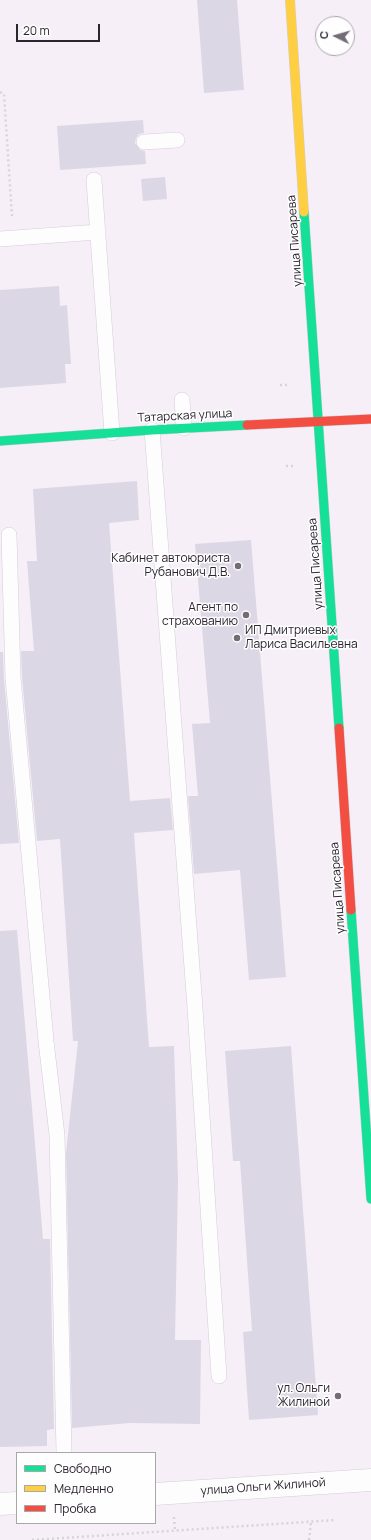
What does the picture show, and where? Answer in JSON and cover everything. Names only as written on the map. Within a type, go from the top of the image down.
[{"type":"main road","name":"улица Писарева","points":[[290,0],[371,1199]]},
{"type":"main road","name":"Татарская улица","points":[[0,441],[184,428],[371,419]]},
{"type":"street","name":"улица Ольги Жилиной","points":[[156,1494],[371,1480]]},
{"type":"street","points":[[0,1504],[16,1503]]},
{"type":"lane","points":[[144,142],[177,140]]},
{"type":"lane","points":[[94,180],[112,433]]},
{"type":"lane","points":[[7,239],[98,232]]},
{"type":"lane","points":[[182,400],[184,428]]},
{"type":"lane","points":[[152,430],[195,1015],[219,1376]]},
{"type":"lane","points":[[9,535],[13,678],[46,1033],[58,1135],[64,1452]]},
{"type":"lane","points":[[356,993],[371,999]]},
{"type":"path","points":[[0,92],[4,94],[7,239]]},
{"type":"path","points":[[174,1516],[175,1531]]},
{"type":"path","points":[[32,1540],[336,1520]]},
{"type":"path","points":[[309,1540],[311,1522]]},
{"type":"building","points":[[197,0],[237,0],[244,90],[204,93]]},
{"type":"building","points":[[143,120],[144,133],[139,134],[135,143],[140,150],[145,151],[146,164],[60,170],[57,126]]},
{"type":"building","points":[[165,177],[167,199],[143,201],[141,179]]},
{"type":"building","points":[[59,286],[60,306],[67,305],[71,364],[65,364],[66,383],[0,388],[0,290]]},
{"type":"building","points":[[137,481],[139,520],[109,523],[130,801],[170,798],[173,830],[134,833],[149,1047],[174,1046],[178,1180],[175,1340],[201,1340],[200,1424],[130,1423],[72,1428],[66,1153],[78,1041],[73,1041],[60,839],[37,841],[21,651],[34,651],[27,561],[37,561],[33,489]]},
{"type":"building","points":[[251,540],[286,977],[249,980],[240,870],[194,874],[188,796],[198,796],[192,724],[210,723],[195,544]]},
{"type":"building","points":[[0,652],[3,652],[4,679],[19,843],[0,844]]},
{"type":"building","points":[[17,930],[43,1239],[50,1239],[54,1429],[47,1430],[47,1446],[0,1447],[0,931]]},
{"type":"building","points":[[291,1046],[318,1415],[249,1420],[243,1332],[252,1331],[240,1161],[233,1161],[225,1051]]},
{"type":"traffic: fast","points":[[304,212],[339,728]]},
{"type":"traffic: fast","points":[[0,441],[247,425]]},
{"type":"traffic: fast","points":[[351,910],[371,1199]]},
{"type":"traffic: slow","points":[[290,0],[304,212]]},
{"type":"traffic: jam","points":[[247,425],[371,419]]},
{"type":"traffic: jam","points":[[339,728],[351,910]]},
{"type":"place","name":"Кабинет автоюриста Рубанович Д.В.","points":[[238,566]]},
{"type":"place","name":"Агент по страхованию","points":[[246,615]]},
{"type":"place","name":"ИП Дмитриевых Лариса Васильевна","points":[[237,638]]},
{"type":"place","name":"ул. Ольги Жилиной","points":[[338,1396]]}]
